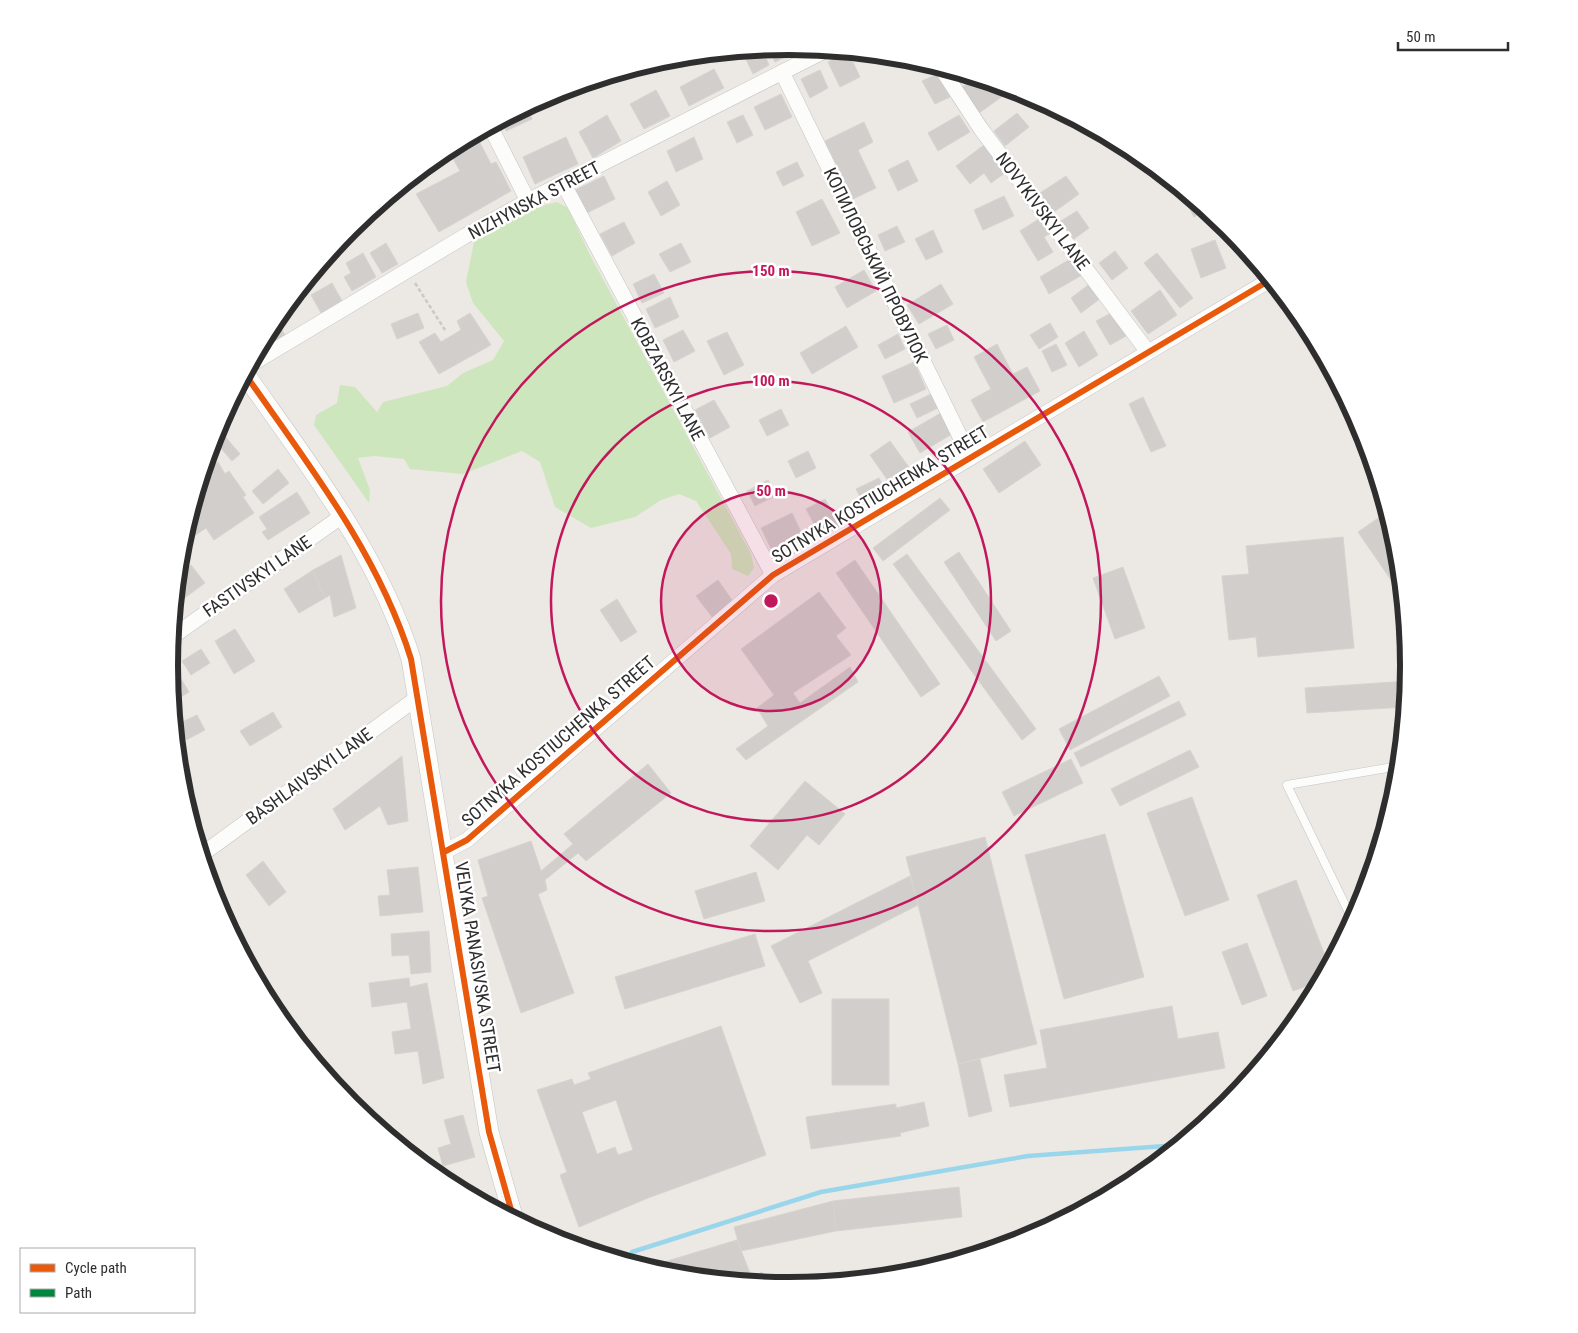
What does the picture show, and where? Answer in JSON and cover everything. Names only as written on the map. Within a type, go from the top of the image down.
[{"type":"street","name":"NIZHYNSKA STREET","points":[[259,360],[408,271],[528,202],[815,56]]},
{"type":"street","name":"КОПИЛОВСЬКИЙ ПРОВУЛОК","points":[[782,72],[970,457]]},
{"type":"street","name":"NOVYKIVSKYI LANE","points":[[946,76],[980,128],[1148,352]]},
{"type":"street","points":[[493,132],[528,202]]},
{"type":"street","name":"KOBZARSKYI LANE","points":[[563,183],[773,576]]},
{"type":"street","name":"SOTNYKA KOSTIUCHENKA STREET","points":[[444,852],[467,840],[773,576],[1265,283]]},
{"type":"street","name":"VELYKA PANASIVSKA STREET","points":[[250,379],[367,555],[400,624],[411,659],[489,1132],[511,1211]]},
{"type":"street","name":"FASTIVSKYI LANE","points":[[179,632],[342,516]]},
{"type":"street","name":"BASHLAIVSKYI LANE","points":[[206,851],[417,698]]},
{"type":"lane","points":[[1348,913],[1287,785],[1392,767]]},
{"type":"path","points":[[408,271],[445,330]]},
{"type":"green space","points":[[557,202],[568,208],[590,255],[751,554],[754,568],[748,576],[732,569],[731,554],[696,501],[679,494],[661,500],[635,517],[591,528],[555,507],[540,462],[522,451],[463,474],[410,469],[404,459],[374,456],[358,458],[370,490],[369,503],[314,425],[316,415],[337,403],[340,385],[355,387],[377,412],[383,402],[447,386],[463,373],[493,360],[504,341],[473,303],[466,282],[474,242],[492,228],[533,208]]},
{"type":"building","points":[[772,55],[788,55],[775,62]]},
{"type":"building","points":[[745,56],[765,56],[769,65],[753,74]]},
{"type":"building","points":[[838,57],[851,58],[860,77],[840,87],[828,62]]},
{"type":"building","points":[[714,69],[724,88],[689,106],[680,87]]},
{"type":"building","points":[[820,70],[828,88],[810,98],[801,79]]},
{"type":"building","points":[[937,74],[950,97],[935,104],[922,81]]},
{"type":"building","points":[[969,82],[1005,95],[979,113],[962,87]]},
{"type":"building","points":[[656,90],[670,116],[644,129],[630,104]]},
{"type":"building","points":[[781,94],[792,117],[765,130],[754,107]]},
{"type":"building","points":[[530,113],[532,119],[506,131],[504,126]]},
{"type":"building","points":[[1017,113],[1029,127],[1005,146],[994,131]]},
{"type":"building","points":[[607,115],[621,141],[593,158],[579,132]]},
{"type":"building","points":[[743,115],[753,135],[737,143],[727,122]]},
{"type":"building","points":[[959,115],[970,132],[938,151],[928,133]]},
{"type":"building","points":[[864,122],[873,142],[858,150],[876,188],[853,199],[825,141]]},
{"type":"building","points":[[566,137],[578,164],[535,184],[523,157]]},
{"type":"building","points":[[694,137],[703,159],[676,172],[667,151]]},
{"type":"building","points":[[478,140],[491,164],[496,162],[511,191],[439,232],[416,194],[460,171],[452,156]]},
{"type":"building","points":[[984,145],[1005,173],[991,183],[984,173],[970,184],[956,166]]},
{"type":"building","points":[[908,160],[918,181],[898,191],[888,170]]},
{"type":"building","points":[[797,162],[804,176],[783,186],[776,172]]},
{"type":"building","points":[[604,176],[615,199],[587,213],[575,190]]},
{"type":"building","points":[[1066,176],[1079,194],[1054,212],[1040,193]]},
{"type":"building","points":[[667,181],[680,205],[661,216],[648,192]]},
{"type":"building","points":[[1004,196],[1014,216],[983,230],[974,210]]},
{"type":"building","points":[[822,199],[840,233],[812,246],[796,212]]},
{"type":"building","points":[[1186,202],[1199,214],[1194,217]]},
{"type":"building","points":[[1077,211],[1089,228],[1074,239],[1061,221]]},
{"type":"building","points":[[1042,217],[1052,232],[1044,237],[1053,252],[1038,261],[1020,231]]},
{"type":"building","points":[[624,222],[635,243],[612,256],[600,234]]},
{"type":"building","points":[[897,226],[905,242],[885,251],[878,235]]},
{"type":"building","points":[[933,230],[943,252],[926,260],[915,239]]},
{"type":"building","points":[[1215,240],[1226,268],[1201,278],[1191,249]]},
{"type":"building","points":[[386,243],[398,264],[382,273],[370,253]]},
{"type":"building","points":[[681,243],[691,262],[670,272],[659,254]]},
{"type":"building","points":[[1115,251],[1128,268],[1112,280],[1099,263]]},
{"type":"building","points":[[363,253],[376,277],[352,291],[344,277],[351,273],[346,263]]},
{"type":"building","points":[[1157,253],[1193,298],[1180,308],[1144,263]]},
{"type":"building","points":[[1072,258],[1082,275],[1049,294],[1040,277]]},
{"type":"building","points":[[864,270],[876,291],[847,308],[835,287]]},
{"type":"building","points":[[654,274],[664,293],[642,303],[633,284]]},
{"type":"building","points":[[332,283],[342,301],[321,313],[311,295]]},
{"type":"building","points":[[1091,283],[1101,298],[1081,313],[1071,298]]},
{"type":"building","points":[[941,284],[953,304],[919,324],[907,305]]},
{"type":"building","points":[[1160,290],[1177,315],[1148,334],[1131,311]]},
{"type":"building","points":[[670,297],[679,317],[655,328],[646,309]]},
{"type":"building","points":[[1113,312],[1126,336],[1110,345],[1096,321]]},
{"type":"building","points":[[418,313],[424,328],[397,339],[391,324]]},
{"type":"building","points":[[470,313],[491,345],[439,374],[419,342],[435,333],[441,342],[461,330],[457,321]]},
{"type":"building","points":[[1050,323],[1058,337],[1039,349],[1030,335]]},
{"type":"building","points":[[947,325],[954,340],[936,349],[928,334]]},
{"type":"building","points":[[846,326],[858,347],[812,374],[800,353]]},
{"type":"building","points":[[280,328],[285,335],[269,345]]},
{"type":"building","points":[[683,330],[695,351],[674,362],[663,340]]},
{"type":"building","points":[[1084,331],[1098,355],[1079,367],[1065,343]]},
{"type":"building","points":[[727,332],[744,365],[724,375],[707,341]]},
{"type":"building","points":[[898,334],[905,349],[885,359],[878,345]]},
{"type":"building","points":[[997,344],[1013,374],[1027,367],[1040,391],[983,422],[971,400],[991,389],[974,357]]},
{"type":"building","points":[[1056,344],[1067,365],[1052,372],[1042,351]]},
{"type":"building","points":[[914,362],[926,389],[894,403],[882,376]]},
{"type":"building","points":[[931,394],[938,408],[917,418],[910,404]]},
{"type":"building","points":[[1143,397],[1166,446],[1151,452],[1129,404]]},
{"type":"building","points":[[714,400],[730,427],[710,438],[695,410]]},
{"type":"building","points":[[781,409],[789,425],[767,436],[759,420]]},
{"type":"building","points":[[941,413],[952,434],[920,453],[908,432]]},
{"type":"building","points":[[223,434],[240,454],[232,461],[219,446]]},
{"type":"building","points":[[890,441],[911,470],[891,485],[870,455]]},
{"type":"building","points":[[1025,441],[1041,465],[999,493],[983,469]]},
{"type":"building","points":[[808,451],[816,468],[796,478],[788,461]]},
{"type":"building","points":[[218,462],[225,474],[229,471],[246,495],[243,497],[254,513],[214,540],[206,528],[191,538],[198,508],[211,466]]},
{"type":"building","points":[[278,469],[289,483],[263,504],[252,491]]},
{"type":"building","points":[[879,478],[887,494],[864,505],[856,489]]},
{"type":"building","points":[[768,480],[777,495],[755,506],[747,491]]},
{"type":"building","points":[[297,492],[310,513],[268,540],[262,532],[267,529],[259,517]]},
{"type":"building","points":[[940,498],[950,510],[883,561],[873,548]]},
{"type":"building","points":[[825,499],[841,527],[821,537],[806,509]]},
{"type":"building","points":[[792,513],[802,534],[771,549],[761,528]]},
{"type":"building","points":[[1382,516],[1395,585],[1358,532]]},
{"type":"building","points":[[1343,537],[1354,648],[1258,657],[1256,637],[1229,640],[1222,576],[1249,574],[1246,546]]},
{"type":"building","points":[[959,552],[1011,631],[996,641],[944,562]]},
{"type":"building","points":[[907,554],[1036,729],[1022,740],[893,564]]},
{"type":"building","points":[[341,555],[356,608],[334,617],[330,595],[325,598],[313,570]]},
{"type":"building","points":[[855,560],[940,684],[921,697],[836,573]]},
{"type":"building","points":[[191,565],[205,583],[182,600],[183,587],[186,569]]},
{"type":"building","points":[[1123,567],[1145,628],[1115,639],[1093,578]]},
{"type":"building","points":[[313,570],[325,598],[299,613],[284,589]]},
{"type":"building","points":[[718,580],[734,603],[712,617],[696,596]]},
{"type":"building","points":[[819,592],[846,628],[836,636],[851,655],[793,693],[800,703],[850,667],[858,682],[746,760],[736,749],[768,726],[757,708],[774,695],[741,649]]},
{"type":"building","points":[[617,599],[637,632],[621,642],[600,610]]},
{"type":"building","points":[[235,629],[255,661],[234,674],[215,641]]},
{"type":"building","points":[[201,649],[210,663],[191,675],[182,661]]},
{"type":"building","points":[[178,674],[189,692],[179,698]]},
{"type":"building","points":[[1159,676],[1170,696],[1070,750],[1059,729]]},
{"type":"building","points":[[1400,682],[1399,707],[1307,713],[1305,688]]},
{"type":"building","points":[[1179,701],[1186,715],[1081,767],[1074,753]]},
{"type":"building","points":[[273,712],[282,727],[250,746],[240,731]]},
{"type":"building","points":[[197,715],[205,730],[186,740],[182,731],[181,723]]},
{"type":"building","points":[[1190,750],[1199,767],[1120,806],[1111,789]]},
{"type":"building","points":[[402,756],[408,821],[388,825],[380,806],[345,830],[333,809]]},
{"type":"building","points":[[1071,759],[1083,783],[1014,816],[1002,792]]},
{"type":"building","points":[[648,764],[671,793],[586,861],[578,853],[545,880],[547,890],[538,894],[574,993],[521,1013],[482,898],[488,896],[478,860],[531,841],[541,871],[573,844],[564,834]]},
{"type":"building","points":[[805,781],[845,814],[819,845],[807,835],[778,870],[750,846]]},
{"type":"building","points":[[1192,797],[1229,900],[1185,916],[1147,813]]},
{"type":"building","points":[[1105,834],[1144,977],[1064,999],[1025,855]]},
{"type":"building","points":[[985,837],[1037,1044],[958,1064],[906,857]]},
{"type":"building","points":[[263,861],[286,892],[269,906],[246,875]]},
{"type":"building","points":[[418,867],[423,912],[380,916],[378,896],[390,895],[387,870]]},
{"type":"building","points":[[756,872],[765,901],[704,919],[695,891]]},
{"type":"building","points":[[910,876],[918,905],[808,961],[822,993],[800,1003],[771,946]]},
{"type":"building","points":[[1296,880],[1326,958],[1311,985],[1293,991],[1257,895]]},
{"type":"building","points":[[429,931],[431,972],[411,974],[409,955],[392,956],[391,934]]},
{"type":"building","points":[[755,934],[765,966],[625,1009],[615,977]]},
{"type":"building","points":[[1247,943],[1267,996],[1242,1005],[1222,952]]},
{"type":"building","points":[[409,978],[410,987],[427,983],[444,1078],[423,1084],[418,1051],[395,1054],[392,1032],[411,1029],[407,1002],[372,1007],[369,983]]},
{"type":"building","points":[[832,999],[889,999],[889,1085],[832,1085]]},
{"type":"building","points":[[1172,1006],[1178,1039],[1218,1032],[1225,1068],[1010,1107],[1004,1075],[1047,1068],[1040,1030]]},
{"type":"building","points":[[721,1026],[766,1155],[648,1198],[579,1227],[560,1175],[567,1172],[537,1090],[572,1079],[574,1085],[591,1079],[588,1073]],"holes":[[[616,1100],[633,1150],[618,1155],[615,1147],[597,1154],[582,1112]]]},
{"type":"building","points":[[980,1059],[992,1111],[969,1117],[958,1064]]},
{"type":"building","points":[[924,1102],[929,1126],[900,1133],[901,1136],[811,1149],[806,1117],[896,1104],[896,1108]]},
{"type":"building","points":[[463,1115],[475,1157],[443,1166],[438,1148],[451,1144],[444,1120]]},
{"type":"building","points":[[1120,1181],[1110,1187],[1110,1182]]},
{"type":"building","points":[[959,1187],[962,1217],[836,1231],[833,1201]]},
{"type":"building","points":[[833,1201],[836,1231],[741,1251],[734,1227]]},
{"type":"building","points":[[737,1240],[750,1273],[741,1276],[709,1273],[659,1263]]},
{"type":"building","points":[[761,1272],[770,1278],[758,1277]]},
{"type":"waterway","points":[[632,1252],[821,1192],[1028,1156],[1168,1146]]},
{"type":"tram line","points":[[251,376],[319,473],[364,544],[400,618],[414,658],[493,1133],[517,1214]]},
{"type":"tram line","points":[[419,731],[467,1017]]},
{"type":"tram line","points":[[491,1152],[506,1208]]},
{"type":"cycle path","points":[[444,852],[467,840],[773,575],[1265,283]]},
{"type":"cycle path","points":[[249,380],[317,476],[361,546],[397,620],[411,659],[489,1132],[511,1211]]}]
